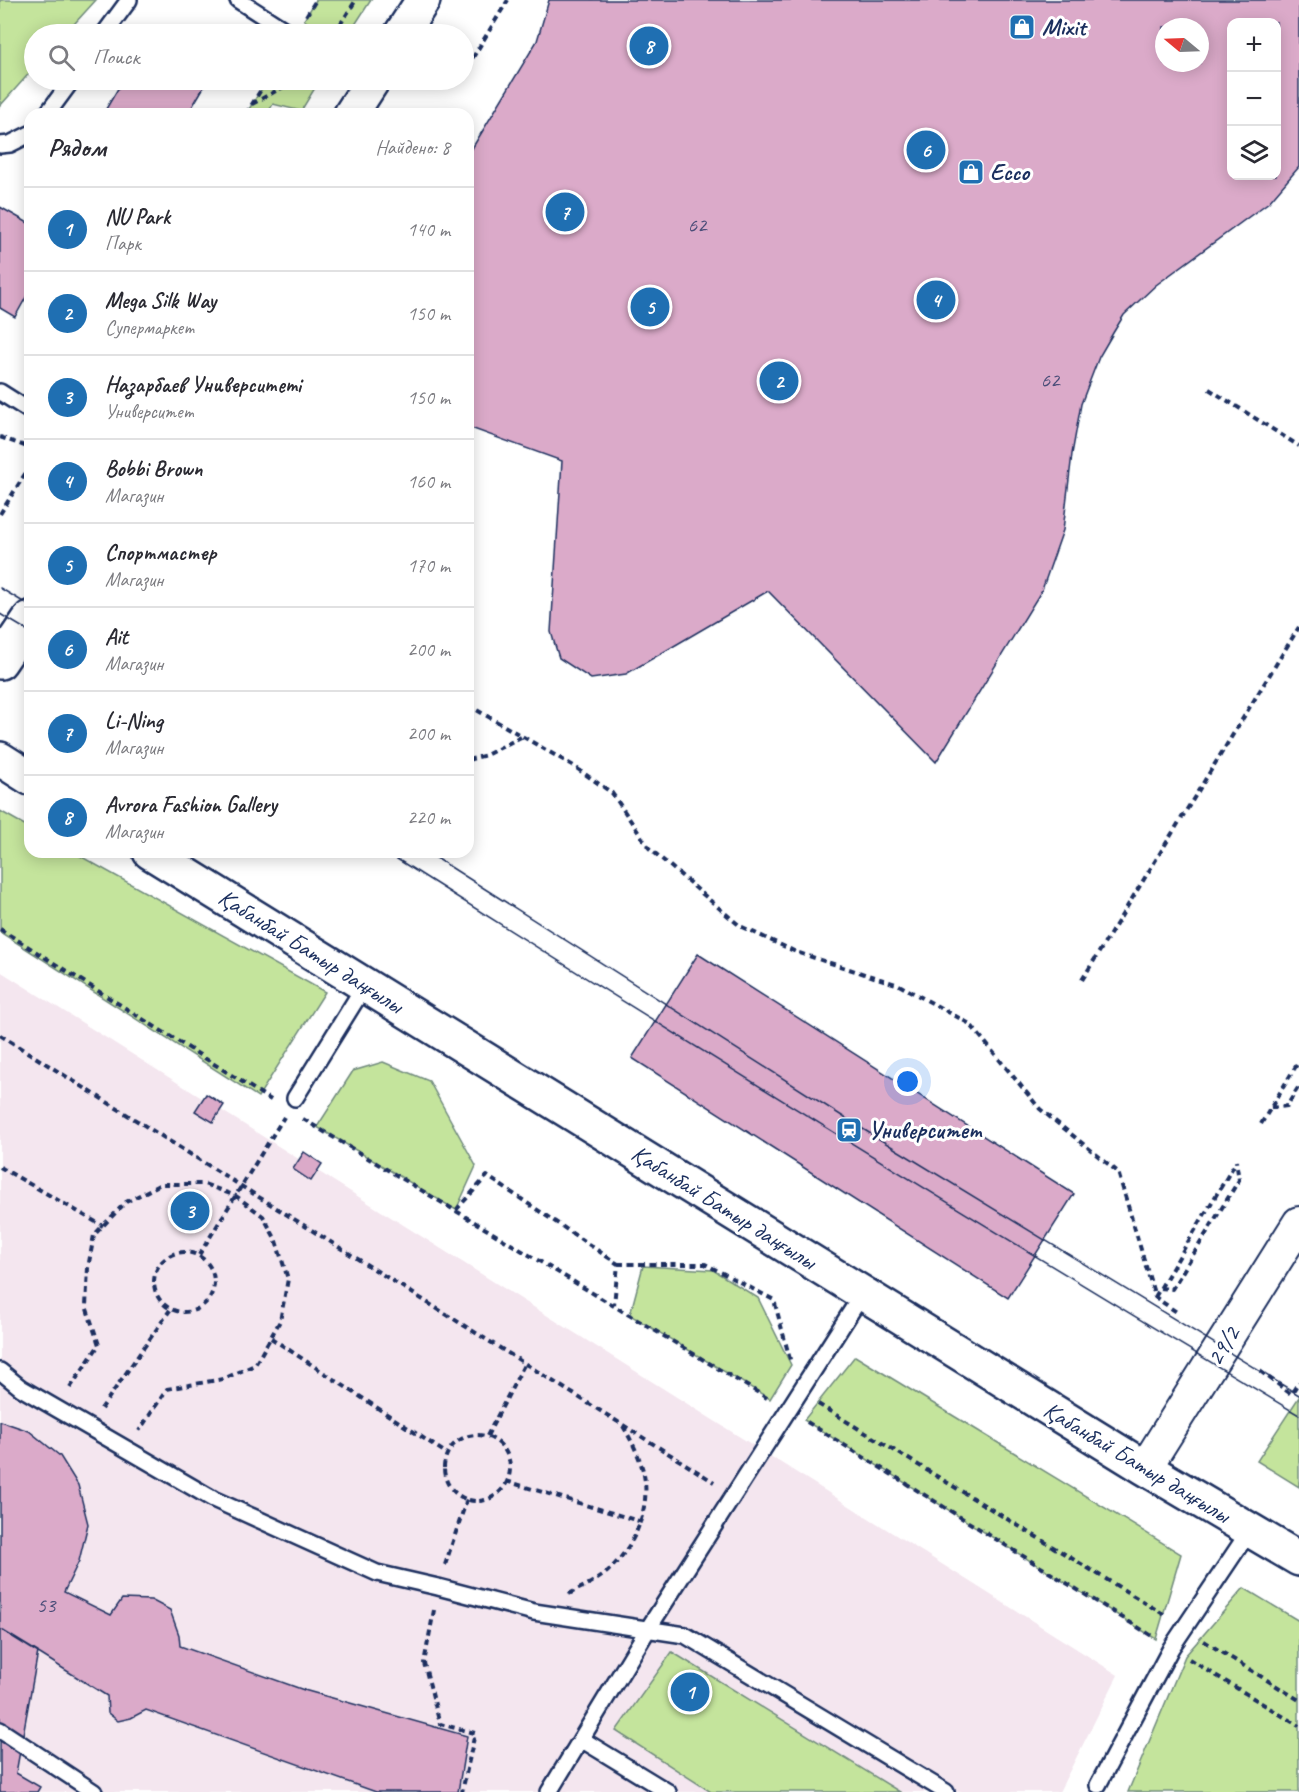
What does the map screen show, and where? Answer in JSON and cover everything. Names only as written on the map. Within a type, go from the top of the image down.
[{"type":"main road","points":[[407,24],[423,0]]},
{"type":"main road","points":[[0,662],[24,627]]},
{"type":"main road","points":[[0,759],[24,774]]},
{"type":"main road","name":"Қабанбай Батыр даңғылы","points":[[160,858],[1145,1468],[1299,1559]]},
{"type":"street","name":"29/2","points":[[1145,1468],[1299,1222]]},
{"type":"lane","points":[[111,24],[129,0]]},
{"type":"lane","points":[[238,0],[275,24]]},
{"type":"lane","points":[[51,108],[65,90]]},
{"type":"lane","points":[[0,145],[10,144],[24,137]]},
{"type":"lane","points":[[0,392],[24,407]]},
{"type":"lane","points":[[291,1104],[365,985]]},
{"type":"lane","points":[[549,1792],[648,1629],[863,1293]]},
{"type":"lane","points":[[0,1371],[21,1388],[213,1499],[377,1573],[534,1612],[686,1635],[946,1792]]},
{"type":"lane","points":[[1098,1785],[1171,1648],[1250,1530]]},
{"type":"lane","points":[[0,1730],[94,1792]]},
{"type":"lane","points":[[581,1739],[662,1791]]},
{"type":"path","points":[[340,24],[356,0]]},
{"type":"path","points":[[474,56],[508,0]]},
{"type":"path","points":[[250,108],[261,90]]},
{"type":"path","points":[[252,104],[278,90]]},
{"type":"path","points":[[1209,389],[1299,446]]},
{"type":"path","points":[[0,437],[24,446]]},
{"type":"path","points":[[0,514],[24,476]]},
{"type":"path","points":[[1082,980],[1299,627]]},
{"type":"path","points":[[474,709],[572,765],[612,793],[649,848],[740,926],[796,952],[899,985],[970,1024],[1040,1109],[1118,1172],[1155,1297],[1178,1313]]},
{"type":"path","points":[[474,758],[486,755],[522,737]]},
{"type":"path","points":[[0,929],[291,1104],[456,1210],[788,1410],[1299,1726]]},
{"type":"path","points":[[0,1035],[734,1495]]},
{"type":"path","points":[[1261,1124],[1299,1061]]},
{"type":"path","points":[[1271,1108],[1287,1106],[1299,1086]]},
{"type":"path","points":[[199,1255],[291,1104]]},
{"type":"path","points":[[1155,1297],[1160,1288],[1236,1161],[1239,1180],[1172,1289],[1160,1288]]},
{"type":"path","points":[[0,1167],[103,1226]]},
{"type":"path","points":[[456,1210],[487,1176],[618,1264],[705,1264],[774,1300],[800,1393],[1164,1614],[1184,1629],[1299,1700]]},
{"type":"path","points":[[57,1408],[99,1345],[86,1306],[88,1268],[94,1235],[126,1202],[161,1184],[204,1184],[236,1196],[263,1216],[275,1238],[288,1279],[280,1321],[255,1365],[223,1379],[167,1389],[127,1449]]},
{"type":"path","points":[[180,1251],[199,1255],[212,1269],[215,1288],[206,1305],[189,1313],[170,1310],[156,1296],[154,1277],[163,1260],[180,1251]]},
{"type":"path","points":[[614,1305],[618,1264]]},
{"type":"path","points":[[88,1427],[170,1310]]},
{"type":"path","points":[[271,1338],[446,1453]]},
{"type":"path","points":[[487,1436],[525,1363]]},
{"type":"path","points":[[1260,1371],[1291,1394],[1299,1382]]},
{"type":"path","points":[[534,1612],[608,1571],[627,1550],[642,1521],[645,1493],[642,1466],[622,1423]]},
{"type":"path","points":[[487,1436],[505,1450],[510,1473],[500,1493],[478,1502],[456,1495],[443,1476],[446,1453],[464,1437],[487,1436]]},
{"type":"path","points":[[506,1480],[642,1521]]},
{"type":"path","points":[[462,1792],[475,1733],[440,1724],[424,1663],[438,1587],[467,1499]]},
{"type":"shaded area","points":[[0,971],[1118,1675],[1059,1792],[0,1792]]},
{"type":"green space","points":[[0,0],[96,0],[74,24],[24,24],[24,79],[0,106]]},
{"type":"green space","points":[[316,0],[371,0],[355,24],[310,24],[304,20]]},
{"type":"green space","points":[[261,90],[314,90],[303,108],[289,108],[273,104],[271,108],[250,108]]},
{"type":"green space","points":[[0,811],[24,825],[24,858],[84,858],[325,992],[258,1097],[0,932]]},
{"type":"green space","points":[[383,1062],[429,1081],[476,1166],[456,1210],[317,1127],[353,1071]]},
{"type":"green space","points":[[643,1266],[713,1270],[758,1298],[791,1365],[770,1399],[630,1315]]},
{"type":"green space","points":[[855,1356],[1181,1554],[1156,1639],[804,1420]]},
{"type":"green space","points":[[1299,1397],[1299,1487],[1257,1461]]},
{"type":"green space","points":[[1244,1588],[1299,1621],[1299,1792],[1128,1792],[1185,1656]]},
{"type":"green space","points":[[672,1652],[900,1792],[711,1792],[616,1731]]},
{"type":"building","points":[[549,0],[1299,0],[1299,167],[1269,202],[1156,285],[1124,315],[1113,333],[1099,357],[1081,404],[1072,454],[1063,530],[1042,590],[936,762],[768,591],[626,674],[591,679],[559,658],[551,632],[562,461],[474,429],[474,145],[537,41]]},
{"type":"building","points":[[117,90],[202,90],[192,108],[107,108]]},
{"type":"building","points":[[0,207],[24,221],[24,301],[15,317],[0,308]]},
{"type":"building","points":[[698,954],[1074,1194],[1008,1298],[632,1058]]},
{"type":"building","points":[[206,1094],[224,1105],[213,1122],[195,1111]]},
{"type":"building","points":[[304,1152],[322,1164],[311,1181],[293,1169]]},
{"type":"building","points":[[0,1421],[29,1431],[60,1456],[78,1485],[88,1524],[79,1561],[64,1592],[111,1615],[122,1599],[151,1600],[170,1610],[179,1635],[180,1646],[304,1690],[467,1736],[458,1792],[376,1792],[146,1710],[131,1718],[118,1721],[108,1713],[107,1696],[0,1629]]},
{"type":"building","points":[[0,1629],[38,1652],[16,1773],[40,1787],[37,1792],[0,1792]]},
{"type":"tram line","points":[[0,588],[24,602]]},
{"type":"tram line","points":[[0,614],[24,628]]},
{"type":"tram line","points":[[396,858],[1069,1277],[1299,1415]]},
{"type":"tram line","points":[[436,858],[853,1123],[1299,1395]]},
{"type":"place","name":"Mixit","points":[[1022,27]]},
{"type":"place","name":"Avrora Fashion Gallery","points":[[649,46]]},
{"type":"place","name":"Ait","points":[[926,150]]},
{"type":"place","name":"Ecco","points":[[971,172]]},
{"type":"place","name":"Li-Ning","points":[[565,212]]},
{"type":"place","name":"Bobbi Brown","points":[[936,300]]},
{"type":"place","name":"Спортмастер","points":[[650,307]]},
{"type":"place","name":"Mega Silk Way","points":[[779,381]]},
{"type":"place","name":"Университет","points":[[849,1130]]},
{"type":"place","name":"Назарбаев Университеті","points":[[190,1211]]},
{"type":"place","name":"NU Park","points":[[690,1692]]}]
